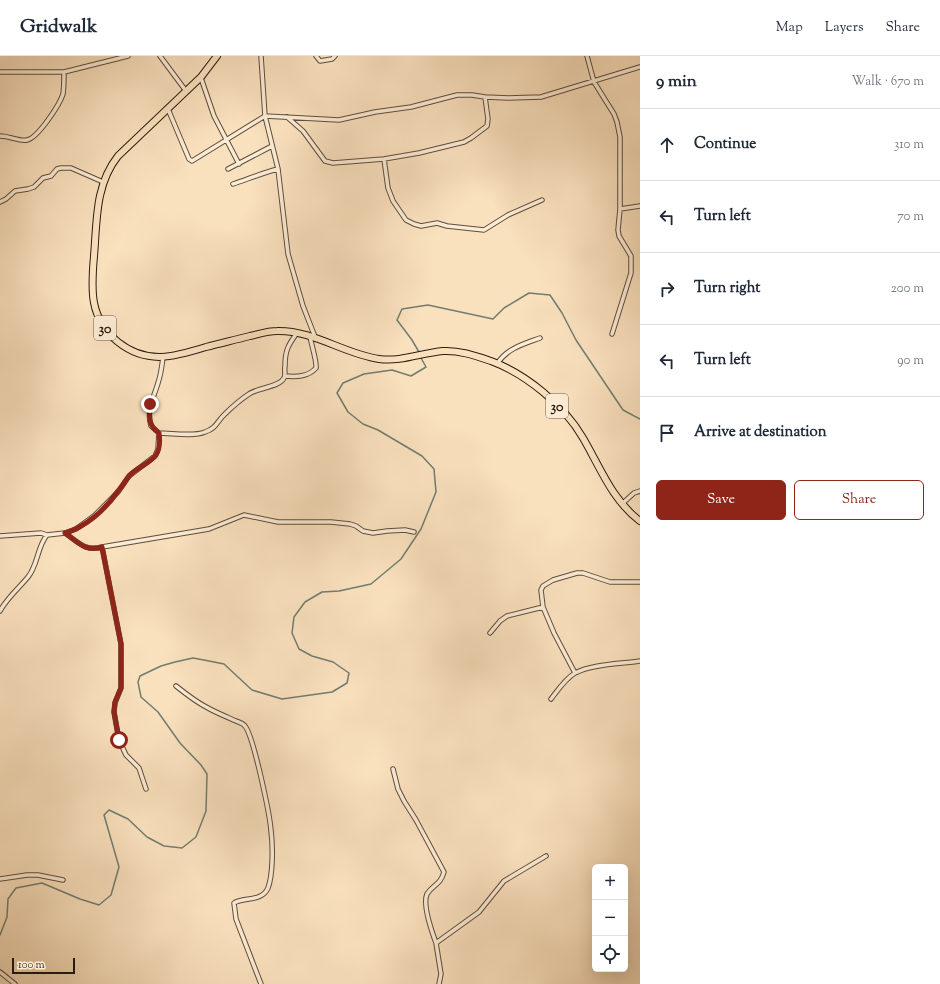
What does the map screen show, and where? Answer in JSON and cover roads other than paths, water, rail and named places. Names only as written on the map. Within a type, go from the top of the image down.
[{"type":"highway","name":"30","points":[[217,56],[201,77],[118,156],[109,168],[103,182],[95,230],[92,295],[95,310],[101,323],[109,333],[127,348],[148,356],[163,357],[188,353],[268,332],[280,331],[313,337],[348,351],[371,357],[392,360],[430,353],[453,351],[465,353],[497,364],[535,386],[559,407],[573,423],[608,484],[622,503],[640,521]]},
{"type":"street","points":[[0,72],[64,72],[128,56]]},
{"type":"street","points":[[160,56],[186,91]]},
{"type":"street","points":[[261,56],[265,116],[278,169],[288,254],[313,337],[313,354],[316,360],[316,368],[311,372],[301,376],[285,376]]},
{"type":"street","points":[[316,56],[320,60],[332,59],[335,56]]},
{"type":"street","points":[[587,56],[594,82],[614,114],[617,122],[620,137],[620,209],[618,234],[631,256],[630,273],[612,334]]},
{"type":"street","points":[[168,108],[190,160],[265,116],[344,120],[374,112],[411,107],[457,95],[508,98],[541,97],[640,67]]},
{"type":"street","points":[[0,136],[23,141],[32,138],[60,101],[64,88],[64,72]]},
{"type":"street","points":[[201,77],[210,108],[225,140],[239,164]]},
{"type":"street","points":[[287,117],[303,131],[325,162],[333,163],[384,159],[464,142],[471,138],[487,126],[488,119],[485,97]]},
{"type":"street","points":[[228,169],[272,146]]},
{"type":"street","points":[[384,159],[388,188],[393,201],[406,220],[421,226],[437,223],[447,226],[484,230],[508,215],[542,200]]},
{"type":"street","points":[[1,201],[15,191],[34,187],[43,178],[51,176],[57,169],[61,168],[71,168],[103,182]]},
{"type":"street","points":[[233,184],[253,178],[262,173],[278,169]]},
{"type":"street","points":[[620,209],[640,206]]},
{"type":"street","points":[[163,357],[160,377],[149,412],[151,426],[159,433],[199,434],[207,432],[217,425],[225,414],[249,394],[258,389],[279,384],[283,380],[285,376],[284,367],[286,347],[297,333]]},
{"type":"street","points":[[497,364],[500,358],[511,350],[540,338]]},
{"type":"street","points":[[0,536],[35,533],[47,535],[65,533],[76,529],[94,516],[114,496],[133,472],[155,456],[158,449],[159,433]]},
{"type":"street","points":[[622,503],[634,493],[640,491]]},
{"type":"street","points":[[65,533],[88,549],[95,549],[209,529],[244,515],[278,522],[331,522],[350,524],[356,526],[363,532],[373,533],[405,530],[414,532]]},
{"type":"street","points":[[0,610],[28,577],[33,568],[42,540],[47,535]]},
{"type":"street","points":[[102,547],[121,644],[121,688],[115,702],[114,712],[119,740],[126,755],[138,768],[146,789]]},
{"type":"street","points":[[575,674],[543,608],[541,590],[543,586],[553,580],[577,573],[583,573],[610,582],[640,582]]},
{"type":"street","points":[[490,632],[507,616],[543,608]]},
{"type":"street","points":[[551,699],[566,680],[575,674],[598,667],[640,661]]},
{"type":"street","points":[[176,686],[192,699],[244,725],[249,732],[256,754],[272,830],[271,872],[268,889],[263,895],[257,898],[238,901],[234,903],[233,908],[261,984]]},
{"type":"street","points":[[393,769],[398,789],[444,872],[442,880],[428,894],[426,900],[428,915],[436,943],[441,974],[438,984]]},
{"type":"street","points":[[436,943],[479,912],[504,881],[546,856]]},
{"type":"street","points":[[0,879],[38,874],[63,880]]},
{"type":"street","points":[[0,972],[15,984]]},
{"type":"waterway","points":[[419,352],[397,320],[402,309],[428,305],[493,319],[504,308],[529,293],[550,295],[562,313],[576,340],[623,410],[640,419]]},
{"type":"waterway","points":[[0,935],[7,917],[8,899],[16,888],[42,883],[80,899],[99,905],[111,895],[119,867],[104,815],[109,810],[128,819],[147,837],[164,846],[182,848],[196,837],[206,811],[207,774],[201,765],[180,743],[158,712],[141,697],[138,682],[140,676],[161,666],[193,658],[224,664],[252,690],[282,699],[332,692],[347,683],[349,673],[333,662],[312,656],[299,649],[292,633],[294,617],[305,602],[322,592],[339,591],[371,584],[401,559],[421,529],[436,492],[434,469],[422,456],[378,430],[363,424],[348,412],[337,393],[343,383],[364,374],[392,370],[411,376],[426,367],[421,358]]}]
